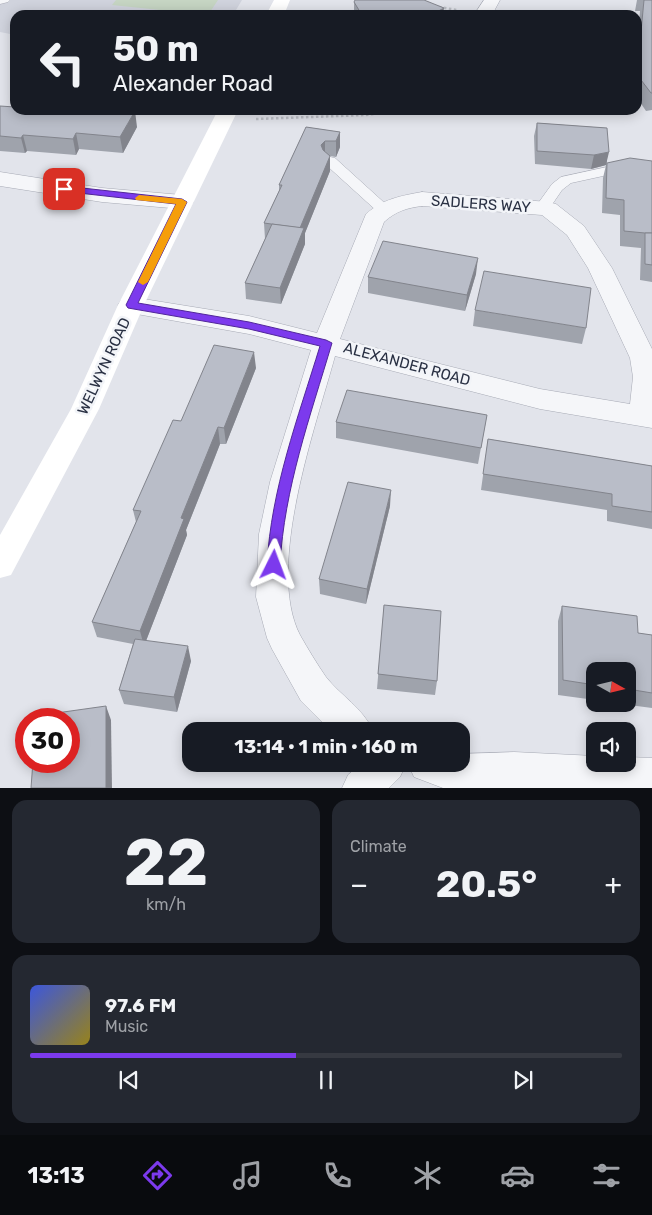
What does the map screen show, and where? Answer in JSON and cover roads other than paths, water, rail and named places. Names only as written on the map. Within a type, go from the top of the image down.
[{"type":"main road","name":"WELWYN ROAD","points":[[0,565],[85,409],[131,305],[226,115]]},
{"type":"street","points":[[0,179],[102,195],[182,202]]},
{"type":"street","name":"SADLERS WAY","points":[[384,210],[399,203],[422,199],[524,206],[548,210],[563,219],[576,231],[600,268],[647,369],[647,417]]},
{"type":"street","points":[[346,722],[314,689],[284,638],[272,597],[275,534],[285,482],[326,343],[374,219],[384,210]]},
{"type":"street","name":"ALEXANDER ROAD","points":[[131,305],[249,325],[326,343],[540,399],[647,417]]},
{"type":"street","points":[[453,772],[514,770],[652,777]]},
{"type":"street","points":[[361,788],[378,772]]},
{"type":"lane","points":[[0,1],[4,0]]},
{"type":"lane","points":[[330,162],[384,210]]},
{"type":"lane","points":[[542,209],[557,187],[566,180],[644,163]]}]
